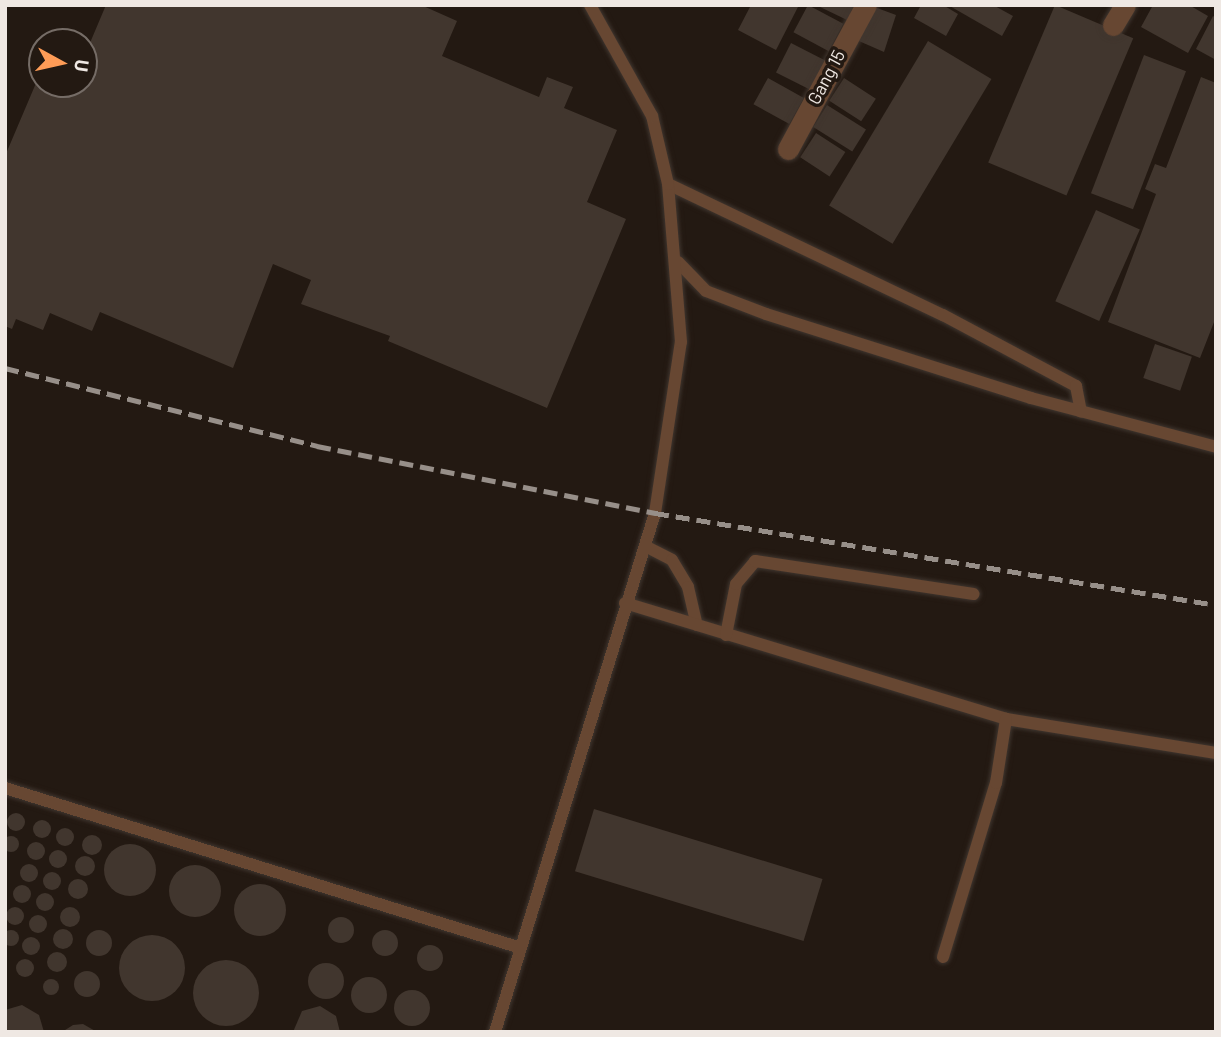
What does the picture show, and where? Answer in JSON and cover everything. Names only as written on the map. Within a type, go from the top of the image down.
[{"type":"street","name":"Gang 15","points":[[788,149],[866,5]]},
{"type":"street","points":[[1113,25],[1125,5]]},
{"type":"lane","points":[[495,1032],[625,603],[645,546],[672,426],[681,342],[678,262],[668,184],[652,116],[590,5]]},
{"type":"lane","points":[[668,184],[943,315],[1076,386],[1081,412]]},
{"type":"lane","points":[[678,262],[706,291],[766,314],[1081,412],[1216,447]]},
{"type":"lane","points":[[645,546],[672,560],[688,587],[697,625]]},
{"type":"lane","points":[[726,635],[736,584],[755,561],[974,594]]},
{"type":"lane","points":[[625,603],[1006,719],[1216,753]]},
{"type":"lane","points":[[943,957],[996,783],[1006,719]]},
{"type":"lane","points":[[5,788],[521,948]]},
{"type":"building","points":[[106,5],[421,5],[457,21],[442,56],[539,97],[547,77],[573,87],[564,108],[617,130],[587,202],[626,219],[547,408],[388,341],[390,336],[301,304],[311,280],[273,264],[233,368],[100,312],[92,331],[50,313],[43,330],[16,319],[12,329],[5,326],[5,156],[30,98],[98,98],[96,28]]},
{"type":"building","points":[[751,5],[799,5],[776,50],[738,30]]},
{"type":"building","points":[[808,5],[843,24],[829,51],[793,32]]},
{"type":"building","points":[[816,5],[854,5],[847,20]]},
{"type":"building","points":[[869,5],[896,15],[884,52],[852,38]]},
{"type":"building","points":[[921,5],[943,5],[958,14],[946,36],[914,18]]},
{"type":"building","points":[[948,5],[993,5],[1013,16],[1002,36]]},
{"type":"building","points":[[1055,5],[1133,38],[1066,196],[988,162]]},
{"type":"building","points":[[1153,5],[1189,5],[1208,16],[1188,53],[1141,27]]},
{"type":"building","points":[[1213,16],[1216,18],[1216,60],[1196,49]]},
{"type":"building","points":[[928,41],[991,79],[893,244],[829,206]]},
{"type":"building","points":[[791,43],[826,61],[811,90],[776,72]]},
{"type":"building","points":[[1144,55],[1186,71],[1133,209],[1091,193]]},
{"type":"building","points":[[1201,77],[1216,83],[1216,317],[1200,358],[1108,322],[1156,194],[1145,189],[1155,164],[1166,168]]},
{"type":"building","points":[[768,78],[804,98],[789,124],[753,104]]},
{"type":"building","points":[[844,78],[876,99],[861,121],[829,101]]},
{"type":"building","points":[[827,105],[866,129],[852,151],[813,127]]},
{"type":"building","points":[[816,133],[845,152],[830,176],[800,157]]},
{"type":"building","points":[[1096,210],[1140,230],[1099,321],[1055,301]]},
{"type":"building","points":[[1155,344],[1192,357],[1180,391],[1143,378]]},
{"type":"building","points":[[594,809],[823,879],[804,941],[575,871]]},
{"type":"building","points":[[12,813],[20,813],[25,822],[23,829],[12,831],[7,826],[7,818]]},
{"type":"building","points":[[38,820],[46,820],[51,829],[49,836],[38,838],[33,833],[33,825]]},
{"type":"building","points":[[61,828],[69,828],[74,837],[72,844],[61,846],[56,841],[56,833]]},
{"type":"building","points":[[88,835],[96,835],[102,845],[96,855],[88,855],[82,849],[82,841]]},
{"type":"building","points":[[11,836],[17,838],[17,850],[11,852],[5,850],[3,844],[5,838]]},
{"type":"building","points":[[32,842],[40,842],[45,851],[43,858],[32,860],[27,855],[27,847]]},
{"type":"building","points":[[130,844],[140,846],[148,852],[154,860],[154,880],[148,888],[140,894],[130,896],[120,894],[112,888],[106,880],[104,870],[106,860],[112,852],[120,846]]},
{"type":"building","points":[[54,850],[62,850],[67,859],[65,866],[54,868],[49,863],[49,855]]},
{"type":"building","points":[[81,856],[89,856],[95,866],[89,876],[81,876],[75,870],[75,862]]},
{"type":"building","points":[[29,864],[37,869],[38,873],[33,881],[29,882],[21,877],[20,873],[25,865]]},
{"type":"building","points":[[195,865],[205,867],[213,873],[219,881],[219,901],[213,909],[205,915],[195,917],[185,915],[177,909],[171,901],[169,891],[171,881],[177,873],[185,867]]},
{"type":"building","points":[[52,872],[60,877],[61,881],[56,889],[52,890],[44,885],[43,881],[48,873]]},
{"type":"building","points":[[74,879],[82,879],[88,889],[82,899],[74,899],[68,893],[68,885]]},
{"type":"building","points":[[260,884],[270,886],[278,892],[284,900],[284,920],[278,928],[270,934],[260,936],[250,934],[242,928],[236,920],[234,910],[236,900],[242,892],[250,886]]},
{"type":"building","points":[[18,885],[26,885],[31,894],[29,901],[18,903],[13,898],[13,890]]},
{"type":"building","points":[[41,893],[49,893],[54,902],[52,909],[41,911],[36,906],[36,898]]},
{"type":"building","points":[[11,907],[19,907],[24,916],[22,923],[11,925],[6,920],[6,912]]},
{"type":"building","points":[[66,907],[74,907],[80,917],[74,927],[66,927],[60,921],[60,913]]},
{"type":"building","points":[[34,915],[42,915],[47,924],[45,931],[34,933],[29,928],[29,920]]},
{"type":"building","points":[[341,917],[350,921],[354,930],[350,939],[341,943],[332,939],[328,930],[332,921]]},
{"type":"building","points":[[59,929],[67,929],[73,939],[67,949],[59,949],[53,943],[53,935]]},
{"type":"building","points":[[11,930],[17,932],[17,944],[11,946],[5,944],[3,938],[5,932]]},
{"type":"building","points":[[99,930],[109,933],[112,943],[109,953],[99,956],[89,953],[86,943],[89,933]]},
{"type":"building","points":[[385,930],[394,934],[398,943],[394,952],[385,956],[376,952],[372,943],[376,934]]},
{"type":"building","points":[[145,935],[159,935],[171,940],[180,949],[185,968],[183,981],[176,992],[159,1001],[145,1001],[133,996],[124,987],[119,975],[119,961],[124,949],[133,940]]},
{"type":"building","points":[[27,937],[35,937],[40,946],[38,953],[27,955],[22,950],[22,942]]},
{"type":"building","points":[[430,945],[439,949],[443,958],[439,967],[430,971],[421,967],[417,958],[421,949]]},
{"type":"building","points":[[53,952],[61,952],[67,962],[61,972],[53,972],[47,966],[47,958]]},
{"type":"building","points":[[21,959],[29,959],[34,968],[32,975],[21,977],[16,972],[16,964]]},
{"type":"building","points":[[219,960],[233,960],[245,965],[254,974],[259,993],[257,1006],[250,1017],[233,1026],[219,1026],[207,1021],[198,1012],[193,1000],[193,986],[198,974],[207,965]]},
{"type":"building","points":[[326,963],[338,969],[344,981],[338,993],[326,999],[314,993],[308,981],[314,969]]},
{"type":"building","points":[[87,971],[97,974],[100,984],[97,994],[87,997],[77,994],[74,984],[77,974]]},
{"type":"building","points":[[369,977],[381,983],[387,995],[381,1007],[369,1013],[357,1007],[351,995],[357,983]]},
{"type":"building","points":[[48,979],[54,979],[59,987],[57,993],[48,995],[43,990],[43,984]]},
{"type":"building","points":[[412,990],[424,996],[430,1008],[424,1020],[412,1026],[400,1020],[394,1008],[400,996]]},
{"type":"building","points":[[22,1005],[39,1015],[44,1032],[5,1032],[5,1010]]},
{"type":"building","points":[[320,1006],[336,1016],[340,1032],[293,1032],[302,1011]]},
{"type":"building","points":[[83,1024],[97,1032],[62,1032],[73,1025]]},
{"type":"railway","points":[[5,368],[317,446],[655,513],[1216,605]]}]
